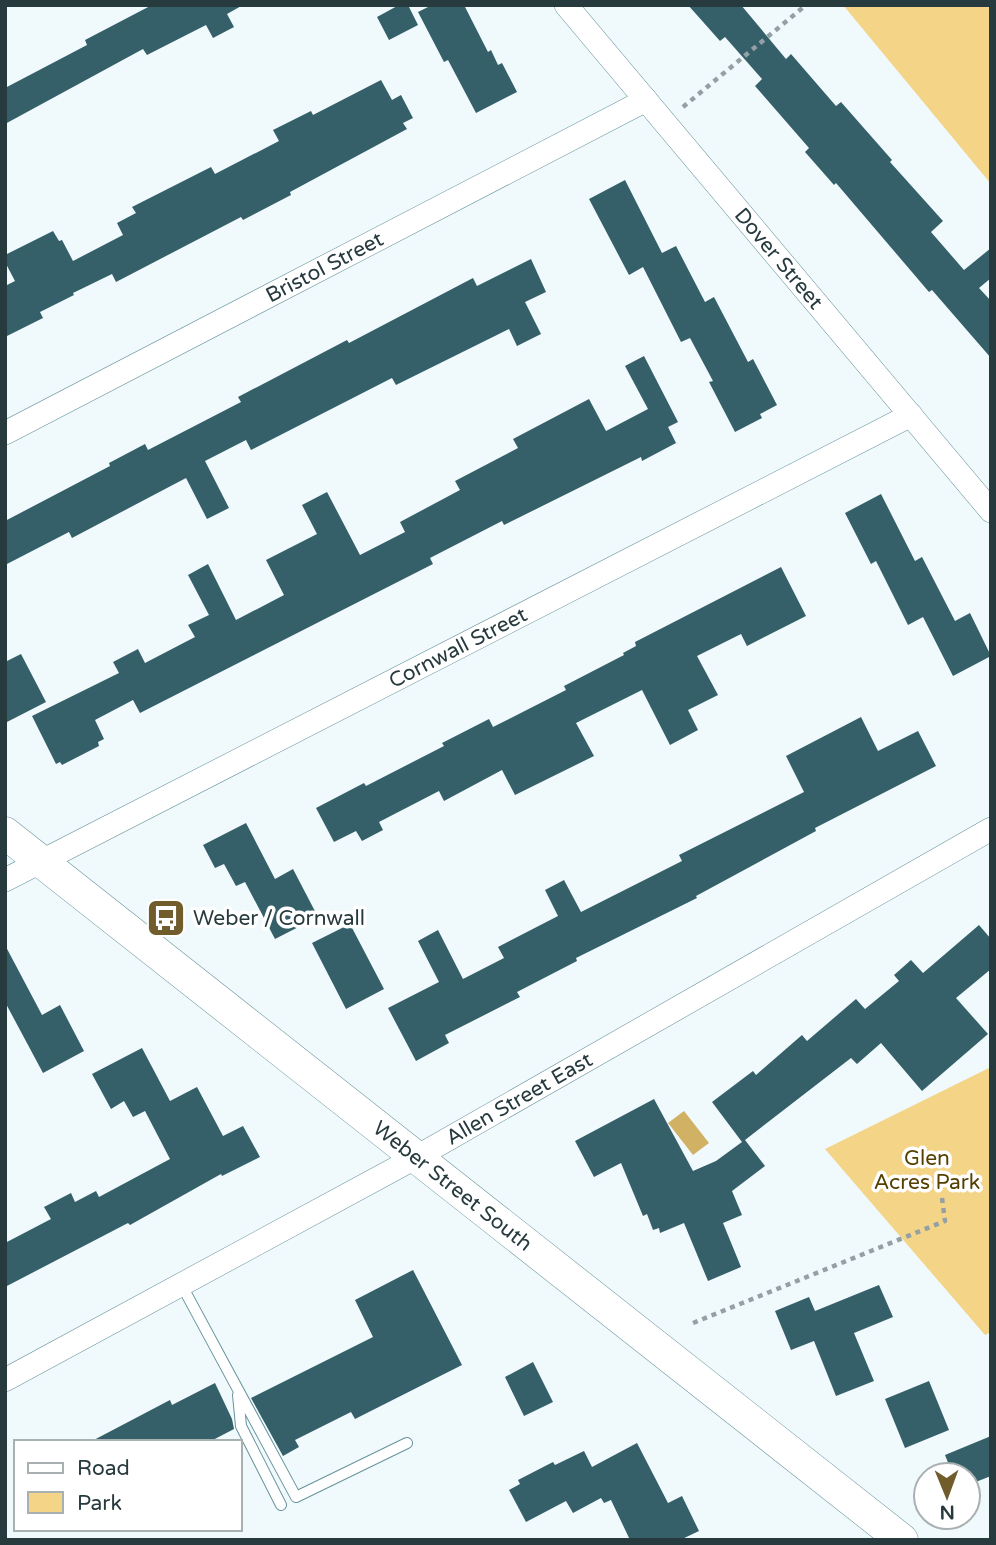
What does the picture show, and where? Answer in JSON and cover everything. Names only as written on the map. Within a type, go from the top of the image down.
[{"type":"main road","name":"Weber Street South","points":[[5,833],[902,1540]]},
{"type":"street","name":"Dover Street","points":[[566,5],[991,511]]},
{"type":"street","name":"Bristol Street","points":[[5,433],[646,100]]},
{"type":"street","name":"Cornwall Street","points":[[5,880],[911,415]]},
{"type":"street","name":"Allen Street East","points":[[5,1380],[415,1158],[991,829]]},
{"type":"lane","points":[[181,1284],[296,1497],[408,1443]]},
{"type":"lane","points":[[237,1389],[241,1426],[281,1505]]},
{"type":"path","points":[[680,109],[806,5]]},
{"type":"path","points":[[693,1323],[945,1221],[942,1198]]},
{"type":"green space","points":[[843,5],[991,5],[991,184]]},
{"type":"green space","name":"Glen Acres Park","points":[[991,1067],[991,1332],[985,1335],[825,1149]]},
{"type":"shaded area","points":[[684,1111],[709,1143],[693,1155],[668,1123]]},
{"type":"building","points":[[152,5],[243,5],[227,14],[234,27],[213,38],[206,25],[147,55],[143,49],[5,124],[5,88],[87,45],[85,40]]},
{"type":"building","points":[[399,5],[408,5],[418,25],[389,40],[377,17]]},
{"type":"building","points":[[432,5],[464,5],[488,52],[491,50],[498,65],[502,63],[517,92],[476,113],[448,60],[444,62],[418,12]]},
{"type":"building","points":[[688,5],[741,5],[786,59],[791,54],[836,106],[841,102],[892,160],[890,162],[943,221],[931,232],[964,270],[991,248],[991,278],[979,288],[991,301],[991,358],[932,290],[929,292],[836,183],[834,185],[805,152],[809,148],[755,86],[762,79],[725,37],[720,41]]},
{"type":"building","points":[[381,80],[392,100],[401,95],[413,118],[403,123],[407,129],[243,220],[241,217],[116,282],[112,274],[73,293],[74,295],[40,312],[43,318],[5,337],[5,286],[15,281],[5,262],[5,255],[53,231],[59,241],[62,240],[73,261],[123,235],[117,223],[136,213],[132,207],[211,167],[215,174],[279,141],[273,130],[311,111],[313,115]]},
{"type":"building","points":[[625,180],[662,253],[676,246],[705,302],[714,297],[748,362],[753,359],[777,405],[760,414],[762,418],[735,432],[709,382],[713,381],[690,338],[681,342],[643,267],[629,275],[589,199]]},
{"type":"building","points":[[531,259],[546,292],[525,302],[541,334],[517,346],[509,329],[396,385],[392,378],[251,450],[246,440],[205,461],[229,508],[207,519],[186,478],[72,538],[69,532],[5,565],[5,521],[110,466],[109,463],[145,444],[148,450],[241,402],[238,397],[347,340],[349,343],[473,278],[477,286]]},
{"type":"building","points":[[644,356],[678,422],[668,427],[676,443],[642,461],[641,457],[504,525],[502,521],[430,558],[433,564],[140,713],[133,700],[95,720],[104,739],[98,742],[99,746],[62,765],[60,762],[56,764],[32,716],[119,673],[113,662],[138,649],[145,663],[195,637],[188,625],[209,615],[188,575],[208,564],[236,620],[284,595],[266,560],[317,534],[302,505],[327,492],[360,555],[405,532],[400,522],[460,490],[455,481],[518,448],[513,439],[589,399],[606,431],[648,409],[625,366]]},
{"type":"building","points":[[881,494],[915,561],[922,557],[955,621],[970,613],[991,656],[953,676],[923,617],[908,625],[876,561],[871,564],[845,513]]},
{"type":"building","points":[[781,567],[806,616],[747,646],[741,634],[697,656],[718,695],[688,710],[698,730],[670,745],[642,690],[576,723],[594,756],[515,795],[502,770],[444,801],[439,791],[379,822],[383,830],[362,841],[356,831],[334,842],[316,808],[444,746],[442,743],[489,719],[493,727],[566,690],[564,686],[624,655],[623,653],[636,646],[635,642]]},
{"type":"building","points":[[21,654],[46,702],[5,723],[5,662]]},
{"type":"building","points":[[861,717],[878,751],[918,731],[936,766],[815,828],[816,831],[696,896],[697,898],[576,958],[577,961],[517,992],[520,997],[445,1035],[449,1043],[416,1061],[388,1008],[439,982],[418,941],[438,930],[463,979],[504,958],[498,947],[558,916],[545,890],[564,880],[581,912],[682,861],[679,855],[804,792],[786,756]]},
{"type":"building","points":[[246,823],[275,879],[293,869],[318,917],[275,939],[245,882],[236,886],[224,864],[215,868],[203,845]]},
{"type":"building","points":[[350,924],[384,989],[346,1009],[312,943]]},
{"type":"building","points":[[979,925],[991,939],[991,969],[956,998],[988,1034],[922,1091],[881,1043],[857,1064],[851,1058],[745,1140],[765,1166],[732,1191],[742,1215],[723,1223],[741,1267],[708,1281],[684,1223],[660,1233],[659,1228],[653,1230],[647,1214],[643,1216],[621,1163],[594,1177],[575,1141],[654,1099],[693,1171],[716,1161],[742,1142],[712,1102],[753,1071],[756,1075],[802,1035],[807,1041],[856,999],[865,1009],[899,981],[894,975],[911,960],[923,973]]},
{"type":"building","points":[[5,945],[42,1015],[60,1005],[84,1051],[43,1073],[5,1002]]},
{"type":"building","points":[[142,1048],[170,1101],[197,1087],[223,1136],[243,1126],[260,1157],[222,1176],[221,1174],[130,1225],[128,1223],[5,1287],[5,1243],[51,1219],[44,1207],[71,1193],[75,1202],[96,1191],[99,1197],[170,1159],[145,1111],[133,1117],[124,1101],[111,1109],[92,1074]]},
{"type":"building","points":[[413,1270],[462,1365],[355,1419],[351,1412],[295,1440],[299,1447],[283,1456],[251,1398],[373,1337],[355,1300]]},
{"type":"building","points":[[879,1285],[893,1317],[854,1333],[874,1381],[836,1396],[814,1341],[791,1350],[775,1311],[809,1297],[815,1311]]},
{"type":"building","points":[[533,1362],[553,1402],[524,1416],[505,1377]]},
{"type":"building","points":[[929,1381],[949,1430],[905,1448],[885,1399]]},
{"type":"building","points":[[215,1383],[234,1429],[213,1440],[94,1440],[170,1400],[172,1405]]},
{"type":"building","points":[[991,1436],[991,1476],[982,1480],[982,1461],[947,1461],[945,1455]]},
{"type":"building","points":[[637,1443],[668,1503],[682,1496],[699,1531],[680,1540],[630,1540],[611,1500],[604,1503],[601,1498],[573,1513],[566,1501],[526,1522],[509,1490],[520,1484],[518,1480],[553,1462],[555,1465],[584,1451],[592,1467]]},
{"type":"place","name":"Weber / Cornwall","points":[[166,918]]}]
